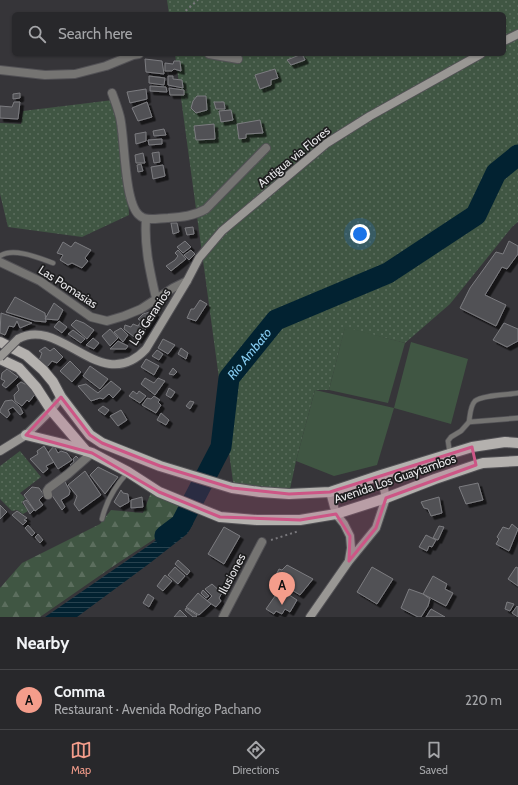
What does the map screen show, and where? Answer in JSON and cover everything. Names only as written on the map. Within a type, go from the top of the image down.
[{"type":"main road","name":"Avenida Los Guaytambos","points":[[0,342],[26,355],[43,370],[53,382],[61,398],[90,435],[102,443],[160,466],[232,488],[289,494],[330,492],[381,474],[472,447],[505,442],[518,443]]},
{"type":"main road","name":"Avenida Los Guaytambos","points":[[0,358],[19,368],[36,387],[51,410],[89,452],[128,472],[159,492],[226,518],[300,520],[336,514],[386,498],[476,465],[518,461]]},
{"type":"main road","points":[[26,435],[89,452]]},
{"type":"main road","points":[[472,447],[476,465]]},
{"type":"street","points":[[506,40],[518,34]]},
{"type":"street","points":[[0,70],[46,75],[75,74],[106,66],[131,56]]},
{"type":"street","points":[[221,56],[238,59]]},
{"type":"street","name":"Antigua via Flores","points":[[187,281],[199,258],[222,231],[327,143],[370,116],[477,56]]},
{"type":"street","points":[[112,93],[120,116],[129,192],[133,209],[139,216],[146,219],[182,217],[198,213],[206,209],[266,148]]},
{"type":"street","points":[[146,219],[146,252],[156,298]]},
{"type":"street","name":"Las Pomasias","points":[[0,262],[40,281],[91,317],[107,321],[142,309],[156,298],[187,281]]},
{"type":"street","name":"Los Geranios","points":[[0,358],[18,339],[32,335],[47,335],[98,362],[114,365],[132,360],[140,356],[146,349],[187,281]]},
{"type":"street","points":[[0,451],[26,435],[61,398]]},
{"type":"street","points":[[48,495],[47,491],[49,488],[68,474],[89,452]]},
{"type":"street","points":[[310,617],[349,561],[376,528],[386,498],[381,474]]},
{"type":"street","points":[[330,492],[336,514],[344,524],[350,536],[351,548],[349,561]]},
{"type":"street","name":"Ilusiones","points":[[223,617],[262,542]]},
{"type":"lane","points":[[0,256],[4,253],[30,255],[53,263]]},
{"type":"lane","points":[[450,454],[448,441],[451,437],[462,431],[469,422],[474,402],[481,398],[518,393]]},
{"type":"lane","points":[[469,422],[518,418]]},
{"type":"lane","points":[[102,519],[110,498],[121,479],[128,472]]},
{"type":"path","points":[[184,12],[198,0]]},
{"type":"path","points":[[262,542],[298,531],[300,520]]},
{"type":"highlighted area","points":[[61,397],[90,435],[102,443],[160,466],[232,488],[289,494],[330,492],[472,447],[476,465],[386,498],[376,528],[349,561],[350,536],[336,514],[300,520],[220,517],[159,492],[92,453],[26,435]]},
{"type":"green space","points":[[167,0],[518,0],[518,222],[512,227],[450,304],[405,343],[345,328],[329,390],[315,390],[296,461],[289,494],[234,489],[175,56],[506,56],[506,12],[169,12]]},
{"type":"green space","points":[[113,100],[126,154],[129,215],[82,237],[8,227],[0,194],[0,123],[21,124],[23,111]]},
{"type":"green space","points":[[345,327],[405,343],[388,403],[329,390]]},
{"type":"green space","points":[[411,342],[468,359],[451,424],[394,408]]},
{"type":"green space","points":[[315,390],[394,408],[377,465],[334,476],[296,461]]},
{"type":"green space","points":[[20,451],[41,477],[20,493],[25,498],[22,503],[28,511],[23,514],[17,510],[12,511],[0,499],[0,466]]},
{"type":"green space","points":[[152,490],[181,507],[159,536],[40,617],[0,617],[0,588],[22,563],[100,524],[111,510],[143,513]]},
{"type":"water","points":[[181,513],[193,524],[187,534],[150,563],[77,617],[45,617],[161,537]]},
{"type":"building","points":[[297,56],[303,56],[305,60],[291,65],[287,60]]},
{"type":"building","points":[[145,59],[162,61],[164,74],[146,72]]},
{"type":"building","points":[[174,61],[180,61],[181,71],[174,69],[172,71],[165,71],[165,63],[173,64]]},
{"type":"building","points":[[275,69],[278,78],[271,80],[271,85],[260,89],[255,75]]},
{"type":"building","points":[[149,76],[165,78],[164,85],[149,83]]},
{"type":"building","points":[[168,76],[173,76],[173,79],[182,80],[183,88],[168,85]]},
{"type":"building","points":[[150,86],[166,87],[167,92],[150,91]]},
{"type":"building","points":[[169,88],[184,90],[184,95],[170,95]]},
{"type":"building","points":[[146,89],[147,99],[130,103],[127,92]]},
{"type":"building","points":[[20,93],[20,98],[13,99],[13,94]]},
{"type":"building","points":[[197,96],[206,96],[207,110],[196,113],[191,108],[193,101]]},
{"type":"building","points":[[14,102],[20,102],[18,119],[0,118],[0,106],[12,107]]},
{"type":"building","points":[[147,102],[152,117],[138,121],[132,108]]},
{"type":"building","points":[[214,102],[224,102],[225,109],[216,109]]},
{"type":"building","points":[[231,110],[233,120],[221,122],[219,111]]},
{"type":"building","points":[[260,120],[263,133],[246,134],[246,138],[239,139],[237,124]]},
{"type":"building","points":[[214,124],[215,139],[196,140],[194,126]]},
{"type":"building","points":[[164,129],[166,135],[154,136],[153,131]]},
{"type":"building","points":[[146,132],[146,141],[136,144],[135,134]]},
{"type":"building","points":[[162,139],[162,144],[149,145],[148,140]]},
{"type":"building","points":[[159,152],[160,162],[154,163],[152,153]]},
{"type":"building","points":[[143,153],[145,163],[136,163],[135,155]]},
{"type":"building","points":[[141,164],[143,171],[138,172],[137,165]]},
{"type":"building","points":[[163,165],[165,176],[153,179],[151,167]]},
{"type":"building","points":[[171,223],[177,223],[179,232],[173,234]]},
{"type":"building","points":[[193,227],[194,234],[187,235],[185,228]]},
{"type":"building","points":[[185,241],[191,247],[183,253],[177,247]]},
{"type":"building","points":[[509,241],[518,246],[518,254],[507,269],[502,267],[485,295],[506,305],[496,326],[460,308],[470,288],[496,252],[503,254]]},
{"type":"building","points":[[63,242],[71,247],[75,242],[91,250],[85,258],[88,261],[82,268],[72,263],[68,265],[60,260],[63,255],[57,253]]},
{"type":"building","points":[[178,250],[186,259],[171,271],[166,266],[178,256],[175,253]]},
{"type":"building","points":[[191,250],[195,254],[189,260],[184,255]]},
{"type":"building","points":[[15,297],[45,313],[46,322],[35,321],[6,312]]},
{"type":"building","points":[[200,300],[207,304],[196,321],[187,318],[191,309],[194,309]]},
{"type":"building","points":[[54,303],[63,310],[58,320],[45,319]]},
{"type":"building","points":[[153,311],[156,314],[138,340],[124,329],[125,325],[131,327],[133,324],[138,326],[141,321],[138,319],[143,314]]},
{"type":"building","points":[[1,313],[32,323],[20,328],[17,321],[14,327],[9,326],[5,335],[0,333]]},
{"type":"building","points":[[76,320],[84,323],[94,330],[87,339],[71,325]]},
{"type":"building","points":[[59,321],[67,327],[62,333],[54,327]]},
{"type":"building","points":[[504,323],[518,329],[518,341],[507,347],[493,340]]},
{"type":"building","points":[[121,328],[128,335],[123,342],[114,332]]},
{"type":"building","points":[[110,329],[118,338],[110,346],[102,336]]},
{"type":"building","points":[[73,330],[85,339],[81,343],[68,334]]},
{"type":"building","points":[[93,338],[99,343],[94,349],[86,345]]},
{"type":"building","points":[[163,339],[175,345],[168,354],[158,348]]},
{"type":"building","points":[[118,341],[128,346],[126,349],[110,349]]},
{"type":"building","points":[[45,347],[50,351],[54,348],[63,357],[57,363],[52,361],[47,367],[38,363],[42,353],[39,351]]},
{"type":"building","points":[[181,348],[188,353],[186,359],[178,354]]},
{"type":"building","points":[[157,350],[163,354],[159,360],[152,356]]},
{"type":"building","points":[[146,359],[159,366],[154,375],[141,367]]},
{"type":"building","points":[[70,361],[81,372],[72,382],[60,371]]},
{"type":"building","points":[[90,366],[108,379],[100,389],[83,376]]},
{"type":"building","points":[[173,368],[177,372],[174,375],[169,374]]},
{"type":"building","points":[[7,369],[18,377],[6,388],[2,385],[5,381],[1,379],[2,373]]},
{"type":"building","points":[[145,378],[154,383],[158,378],[165,381],[155,395],[141,384]]},
{"type":"building","points":[[111,381],[121,389],[113,398],[109,394],[103,399],[100,398],[91,401],[78,386],[86,384],[98,393]]},
{"type":"building","points":[[21,382],[25,384],[29,383],[36,393],[29,402],[27,400],[22,406],[15,401],[14,395],[19,390],[17,385]]},
{"type":"building","points":[[169,388],[175,392],[171,398],[166,395]]},
{"type":"building","points":[[133,391],[137,394],[139,391],[146,396],[140,403],[129,396]]},
{"type":"building","points":[[154,396],[160,400],[158,402],[161,405],[156,413],[142,405],[147,398],[151,399]]},
{"type":"building","points":[[12,400],[20,407],[23,413],[20,415],[13,407],[8,410],[10,414],[7,418],[0,412],[0,410],[5,401]]},
{"type":"building","points":[[190,401],[194,402],[190,409],[186,406]]},
{"type":"building","points":[[103,406],[109,410],[105,415],[98,410]]},
{"type":"building","points":[[121,410],[127,420],[118,426],[110,416]]},
{"type":"building","points":[[161,413],[169,420],[166,425],[157,420]]},
{"type":"building","points":[[44,446],[54,462],[46,466],[48,469],[43,473],[30,459],[38,454],[37,451]]},
{"type":"building","points":[[54,446],[58,453],[61,451],[67,453],[72,460],[58,469],[48,453]]},
{"type":"building","points":[[76,456],[80,460],[72,467],[70,465],[74,462],[73,459]]},
{"type":"building","points":[[98,467],[118,477],[105,494],[90,475]]},
{"type":"building","points":[[85,471],[101,495],[79,511],[74,504],[77,496],[68,485]]},
{"type":"building","points":[[64,480],[70,491],[69,495],[61,500],[65,507],[62,510],[49,491]]},
{"type":"building","points":[[478,483],[483,500],[466,504],[459,487]]},
{"type":"building","points":[[32,487],[39,488],[44,495],[39,500],[43,505],[35,511],[24,495]]},
{"type":"building","points":[[121,490],[123,493],[128,494],[129,502],[120,507],[114,502]]},
{"type":"building","points":[[142,497],[143,507],[131,508],[131,500]]},
{"type":"building","points":[[439,497],[442,513],[431,516],[428,509],[424,508],[421,502]]},
{"type":"building","points":[[26,500],[34,510],[30,514],[23,502]]},
{"type":"building","points":[[0,505],[7,512],[0,519]]},
{"type":"building","points":[[17,511],[27,518],[24,520],[27,521],[23,525],[12,515]]},
{"type":"building","points":[[512,524],[518,529],[509,551],[496,544],[499,539],[497,537],[503,527],[509,529]]},
{"type":"building","points":[[28,525],[35,533],[32,536],[25,528]]},
{"type":"building","points":[[439,526],[444,527],[438,540],[433,538]]},
{"type":"building","points":[[224,527],[240,536],[224,564],[208,554]]},
{"type":"building","points":[[38,534],[43,540],[40,543],[35,537]]},
{"type":"building","points":[[426,535],[436,540],[432,547],[429,546],[427,551],[419,547]]},
{"type":"building","points":[[178,560],[190,571],[187,575],[175,564]]},
{"type":"building","points":[[287,565],[313,579],[300,595],[274,579],[279,569],[282,570]]},
{"type":"building","points":[[175,567],[185,576],[178,584],[168,575]]},
{"type":"building","points":[[372,567],[393,579],[377,604],[357,592]]},
{"type":"building","points":[[516,567],[518,568],[518,586],[508,579]]},
{"type":"building","points":[[165,575],[172,581],[163,591],[157,586]]},
{"type":"building","points":[[433,576],[447,584],[445,589],[453,593],[446,606],[423,594]]},
{"type":"building","points":[[212,584],[222,593],[219,598],[221,601],[216,607],[207,601],[212,596],[205,589]]},
{"type":"building","points":[[280,589],[297,600],[290,612],[285,609],[282,614],[276,611],[274,614],[266,609]]},
{"type":"building","points":[[409,589],[423,594],[430,599],[428,606],[421,617],[418,617],[401,608]]},
{"type":"building","points":[[203,590],[209,596],[206,598],[201,593]]},
{"type":"building","points":[[198,593],[211,604],[199,615],[186,607]]},
{"type":"building","points":[[148,594],[154,598],[149,607],[143,603]]},
{"type":"building","points":[[507,602],[514,604],[510,611],[505,609]]},
{"type":"building","points":[[517,606],[518,607],[518,617],[512,613]]},
{"type":"building","points":[[186,608],[197,615],[196,617],[193,617],[185,610]]},
{"type":"building","points":[[431,609],[445,617],[426,617]]},
{"type":"building","points":[[180,610],[187,617],[174,617]]},
{"type":"waterway","name":"Río Ambato","points":[[165,536],[181,524],[221,447],[229,378],[276,320],[388,273],[476,215],[496,173],[518,155]]},
{"type":"place","name":"Comma","points":[[282,605]]}]
